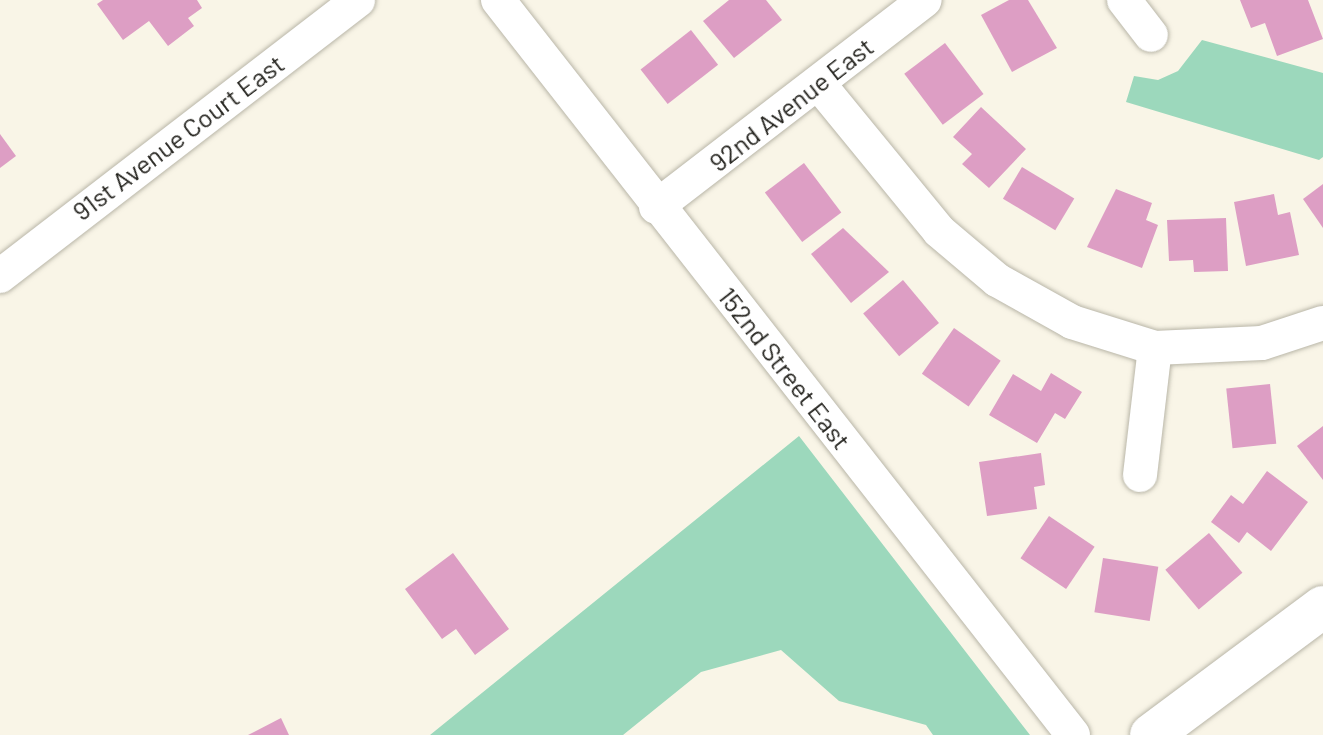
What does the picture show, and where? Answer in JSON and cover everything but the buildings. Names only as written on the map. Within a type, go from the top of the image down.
[{"type":"main road","points":[[1151,735],[1323,607]]},
{"type":"street","name":"91st Avenue Court East","points":[[0,276],[358,0]]},
{"type":"street","name":"152nd Street East","points":[[498,0],[656,207],[1073,735]]},
{"type":"street","name":"92nd Avenue East","points":[[656,207],[925,0]]},
{"type":"street","points":[[1124,0],[1151,35]]},
{"type":"street","points":[[818,83],[913,203],[967,257],[1072,322],[1155,348],[1262,343],[1323,323]]},
{"type":"street","points":[[1140,475],[1155,348]]},
{"type":"green space","points":[[1202,40],[1323,73],[1323,157],[1319,160],[1126,102],[1134,76],[1158,80],[1178,71]]},
{"type":"green space","points":[[799,436],[1030,735],[933,735],[926,725],[839,701],[781,650],[701,672],[623,735],[430,735]]}]
